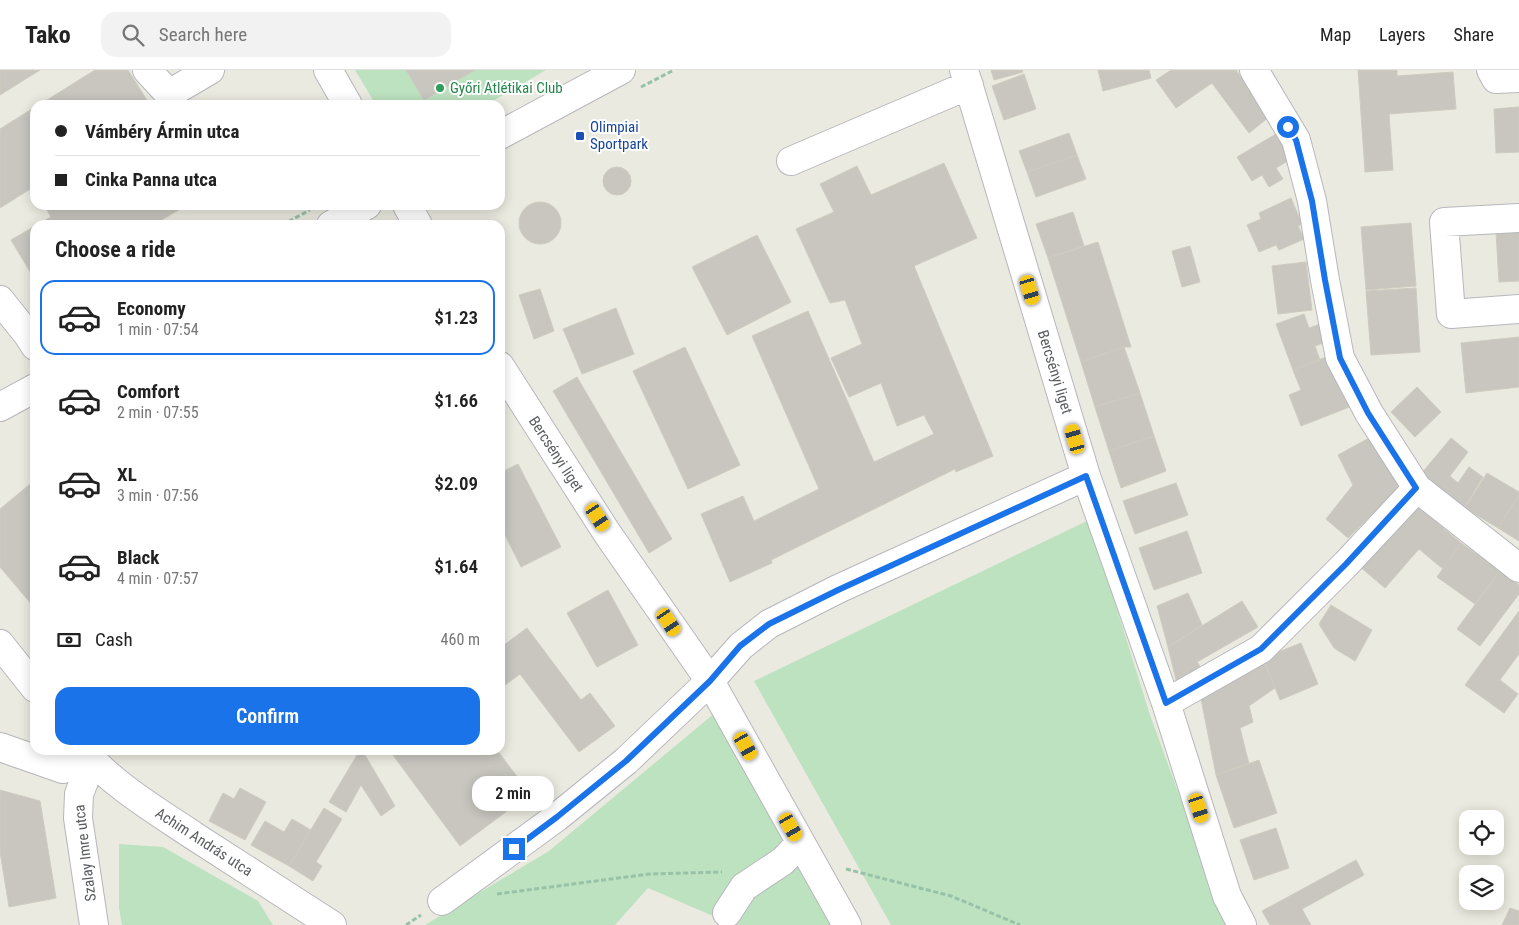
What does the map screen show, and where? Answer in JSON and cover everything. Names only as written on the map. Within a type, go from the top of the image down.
[{"type":"street","points":[[147,70],[169,94],[210,70]]},
{"type":"street","points":[[328,70],[345,100]]},
{"type":"street","points":[[505,132],[621,70]]},
{"type":"street","points":[[1254,70],[1296,140],[1312,201],[1340,358],[1368,413],[1416,488],[1519,568]]},
{"type":"street","points":[[1491,70],[1496,79],[1519,78]]},
{"type":"street","points":[[791,161],[967,77]]},
{"type":"street","name":"Bercsényi liget","points":[[967,77],[1086,476],[1166,703],[1227,896],[1242,925]]},
{"type":"street","points":[[321,217],[348,210]]},
{"type":"street","points":[[1519,218],[1444,222],[1451,314],[1519,309]]},
{"type":"street","points":[[0,300],[30,338]]},
{"type":"street","name":"Bercsényi liget","points":[[505,374],[608,533],[710,681],[847,925]]},
{"type":"street","points":[[0,407],[30,391]]},
{"type":"street","points":[[442,901],[557,817],[626,761],[710,681],[740,646],[769,624],[838,590],[1086,476]]},
{"type":"street","points":[[1166,703],[1261,649],[1346,564],[1416,488]]},
{"type":"street","points":[[0,644],[30,682]]},
{"type":"street","points":[[0,747],[63,769],[88,755]]},
{"type":"street","name":"Szalay Imre utca","points":[[88,755],[78,794],[78,818],[94,925]]},
{"type":"street","name":"Achim András utca","points":[[88,755],[150,807],[332,925]]},
{"type":"street","points":[[727,913],[744,887],[783,861],[805,851]]},
{"type":"path","points":[[306,220],[321,217]]},
{"type":"path","points":[[805,851],[951,896],[1020,925]]},
{"type":"path","points":[[491,895],[649,874],[728,872]]},
{"type":"green space","name":"Győri Atlétikai Club","points":[[355,70],[546,70],[495,100],[373,100]]},
{"type":"green space","points":[[1089,520],[1150,715],[1220,907],[1230,925],[891,925],[754,681]]},
{"type":"green space","points":[[716,712],[836,925],[734,925],[648,888],[615,925],[425,925],[549,851]]},
{"type":"green space","points":[[119,844],[163,847],[258,901],[273,925],[122,925],[119,908]]},
{"type":"building","points":[[0,70],[40,70],[0,95]]},
{"type":"building","points":[[95,70],[128,70],[147,100],[47,100]]},
{"type":"building","points":[[406,70],[475,70],[424,100]]},
{"type":"building","points":[[991,70],[1022,70],[1023,72],[994,80]]},
{"type":"building","points":[[1098,70],[1149,70],[1151,78],[1103,91]]},
{"type":"building","points":[[1171,70],[1236,70],[1269,117],[1249,133],[1212,83],[1176,108],[1156,80]]},
{"type":"building","points":[[1358,70],[1397,70],[1397,76],[1453,72],[1456,109],[1389,114],[1393,170],[1365,172]]},
{"type":"building","points":[[1024,74],[1036,109],[1004,120],[992,86]]},
{"type":"building","points":[[1519,107],[1519,152],[1496,153],[1494,109]]},
{"type":"building","points":[[30,110],[30,189],[0,208],[0,129]]},
{"type":"building","points":[[1069,133],[1077,155],[1027,172],[1019,151]]},
{"type":"building","points":[[1276,134],[1291,159],[1276,168],[1283,179],[1269,187],[1262,175],[1252,181],[1237,157]]},
{"type":"building","points":[[1077,155],[1086,179],[1036,197],[1027,172]]},
{"type":"building","points":[[944,163],[977,238],[914,266],[993,456],[956,472],[955,469],[771,560],[772,563],[730,582],[701,514],[743,496],[754,521],[819,489],[752,336],[808,311],[874,462],[934,434],[924,415],[897,426],[881,383],[849,397],[831,358],[862,344],[845,300],[830,303],[796,229],[834,212],[820,184],[857,166],[871,195]]},
{"type":"building","points":[[617,167],[627,171],[631,181],[627,191],[617,195],[607,191],[603,181],[607,171]]},
{"type":"building","points":[[1291,198],[1302,224],[1298,226],[1304,239],[1279,250],[1276,245],[1259,252],[1247,225],[1261,219],[1259,213]]},
{"type":"building","points":[[544,202],[552,205],[558,211],[561,223],[558,235],[552,241],[536,244],[528,241],[522,235],[519,219],[522,211],[528,205]]},
{"type":"building","points":[[47,210],[178,210],[162,220],[46,220],[51,217]]},
{"type":"building","points":[[1073,212],[1084,246],[1048,258],[1036,224]]},
{"type":"building","points":[[1411,223],[1416,286],[1366,290],[1361,227]]},
{"type":"building","points":[[30,229],[30,272],[11,240]]},
{"type":"building","points":[[1519,230],[1519,281],[1499,282],[1496,232]]},
{"type":"building","points":[[757,235],[791,302],[727,335],[692,267]]},
{"type":"building","points":[[1098,242],[1131,347],[1124,347],[1081,362],[1048,258]]},
{"type":"building","points":[[1190,246],[1200,282],[1182,287],[1172,251]]},
{"type":"building","points":[[1306,262],[1312,310],[1278,314],[1272,266]]},
{"type":"building","points":[[1416,288],[1420,352],[1371,355],[1366,291]]},
{"type":"building","points":[[540,289],[554,331],[534,339],[519,295]]},
{"type":"building","points":[[616,308],[634,354],[582,374],[563,329]]},
{"type":"building","points":[[1304,314],[1309,328],[1320,324],[1326,342],[1315,346],[1320,360],[1293,370],[1276,324]]},
{"type":"building","points":[[1519,337],[1519,387],[1466,393],[1461,343]]},
{"type":"building","points":[[685,347],[740,465],[688,489],[633,371]]},
{"type":"building","points":[[1124,347],[1140,393],[1095,407],[1081,362]]},
{"type":"building","points":[[1331,355],[1352,406],[1301,426],[1289,395],[1301,390],[1293,370]]},
{"type":"building","points":[[577,377],[672,539],[649,553],[553,391]]},
{"type":"building","points":[[1417,387],[1441,412],[1415,437],[1391,412]]},
{"type":"building","points":[[1140,393],[1154,436],[1109,451],[1095,407]]},
{"type":"building","points":[[1154,436],[1166,471],[1121,488],[1109,451]]},
{"type":"building","points":[[1371,437],[1401,486],[1348,538],[1326,519],[1353,485],[1338,455]]},
{"type":"building","points":[[1451,438],[1468,452],[1450,476],[1458,483],[1469,467],[1483,477],[1463,510],[1421,474]]},
{"type":"building","points":[[518,464],[561,547],[521,567],[505,535],[505,470]]},
{"type":"building","points":[[1487,473],[1519,492],[1519,495],[1498,528],[1465,508]]},
{"type":"building","points":[[1176,483],[1188,515],[1135,534],[1123,501]]},
{"type":"building","points":[[30,484],[30,602],[0,567],[0,509]]},
{"type":"building","points":[[1519,495],[1519,541],[1498,528]]},
{"type":"building","points":[[1412,502],[1461,543],[1443,569],[1419,549],[1385,588],[1359,566]]},
{"type":"building","points":[[1187,531],[1202,573],[1154,590],[1139,548]]},
{"type":"building","points":[[1461,543],[1500,571],[1475,604],[1437,577]]},
{"type":"building","points":[[1500,571],[1519,585],[1519,594],[1480,646],[1457,629]]},
{"type":"building","points":[[608,590],[638,645],[597,667],[567,613]]},
{"type":"building","points":[[1188,593],[1202,625],[1168,647],[1157,606]]},
{"type":"building","points":[[1242,601],[1258,627],[1197,662],[1202,669],[1177,684],[1168,647]]},
{"type":"building","points":[[1331,605],[1372,630],[1355,661],[1334,648],[1319,624]]},
{"type":"building","points":[[1519,611],[1519,654],[1500,680],[1518,694],[1504,713],[1465,685]]},
{"type":"building","points":[[527,628],[581,700],[590,693],[615,726],[579,752],[520,674],[505,685],[505,644]]},
{"type":"building","points":[[1301,643],[1318,684],[1280,700],[1263,658]]},
{"type":"building","points":[[1263,658],[1275,688],[1249,706],[1253,722],[1240,728],[1249,764],[1216,775],[1200,694]]},
{"type":"building","points":[[357,755],[365,755],[395,806],[381,816],[361,785],[346,812],[329,802]]},
{"type":"building","points":[[393,755],[501,755],[530,794],[460,846]]},
{"type":"building","points":[[1259,760],[1277,813],[1234,828],[1216,775]]},
{"type":"building","points":[[240,788],[266,802],[245,840],[209,821],[223,793],[234,799]]},
{"type":"building","points":[[0,790],[40,801],[56,898],[9,907],[0,852]]},
{"type":"building","points":[[324,808],[342,819],[316,862],[322,866],[313,881],[289,866]]},
{"type":"building","points":[[292,819],[311,830],[289,866],[251,845],[265,821],[284,832]]},
{"type":"building","points":[[1276,828],[1289,868],[1254,880],[1240,840]]},
{"type":"building","points":[[1356,860],[1364,875],[1302,909],[1311,925],[1270,925],[1262,911]]},
{"type":"building","points":[[1510,908],[1519,911],[1519,925],[1502,925]]},
{"type":"place","name":"Győri Atlétikai Club","points":[[440,88]]},
{"type":"place","name":"Olimpiai Sportpark","points":[[580,136]]},
{"type":"route","points":[[514,849],[626,761],[710,681],[740,646],[769,624],[838,590],[1086,476],[1166,703],[1261,649],[1346,564],[1416,488],[1368,413],[1340,358],[1312,201],[1296,140],[1288,127]]}]
